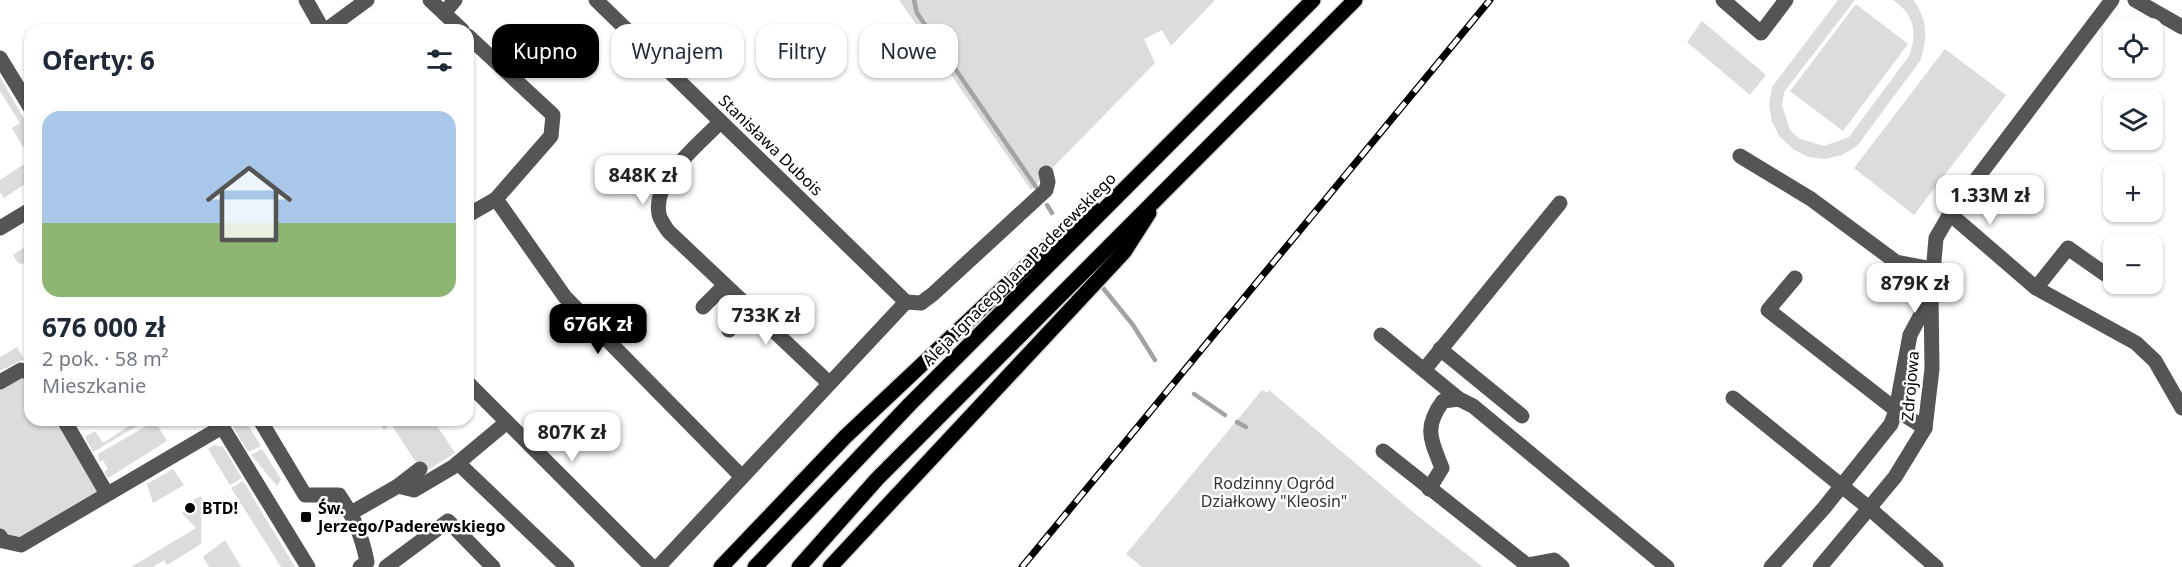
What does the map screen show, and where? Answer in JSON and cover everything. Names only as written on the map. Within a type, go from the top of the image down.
[{"type":"main road","name":"Aleja Ignacego Jana Paderewskiego","points":[[755,567],[870,445],[1313,0]]},
{"type":"main road","points":[[799,567],[877,478],[1354,0]]},
{"type":"main road","points":[[830,567],[1124,252],[1164,189]]},
{"type":"main road","points":[[721,567],[845,437],[1070,225],[1118,195]]},
{"type":"street","points":[[306,0],[320,24]]},
{"type":"street","points":[[333,24],[368,0]]},
{"type":"street","points":[[430,0],[456,24]]},
{"type":"street","points":[[444,13],[455,0]]},
{"type":"street","name":"Stanisława Dubois","points":[[596,0],[901,296]]},
{"type":"street","points":[[1723,0],[1761,33],[1786,0]]},
{"type":"street","name":"Zdrojowa","points":[[1821,566],[1895,477],[1925,428],[1932,369],[1931,296],[1936,238],[1950,214],[2112,0]]},
{"type":"street","points":[[2135,0],[2182,27]]},
{"type":"street","points":[[474,42],[553,115],[551,136],[496,199],[474,212]]},
{"type":"street","points":[[0,58],[24,97]]},
{"type":"street","points":[[720,122],[666,179],[660,195],[659,214],[668,231],[829,383]]},
{"type":"street","points":[[1740,156],[1811,199],[1896,262],[1933,269]]},
{"type":"street","points":[[658,567],[829,383],[901,296],[921,303],[942,286],[1046,190],[1048,182],[1046,172]]},
{"type":"street","points":[[496,199],[565,297],[742,477]]},
{"type":"street","points":[[1424,370],[1560,203]]},
{"type":"street","points":[[0,228],[24,214]]},
{"type":"street","points":[[1950,214],[2037,288],[2136,343],[2154,361],[2182,408]]},
{"type":"street","points":[[2037,288],[2068,248],[2103,273]]},
{"type":"street","points":[[1795,278],[1768,310],[1896,410],[1925,428]]},
{"type":"street","points":[[703,307],[724,286]]},
{"type":"street","points":[[1771,567],[1841,487],[1891,424],[1896,410],[1910,335],[1931,296]]},
{"type":"street","points":[[729,330],[749,309]]},
{"type":"street","points":[[1381,335],[1459,399],[1473,406],[1667,567]]},
{"type":"street","points":[[1440,349],[1522,416]]},
{"type":"street","points":[[0,382],[21,370],[24,371]]},
{"type":"street","points":[[474,389],[652,567]]},
{"type":"street","points":[[1733,398],[1869,508],[1936,567]]},
{"type":"street","points":[[1429,489],[1442,468],[1429,429],[1432,416],[1443,401],[1459,399]]},
{"type":"street","points":[[398,486],[414,490],[458,463],[507,422]]},
{"type":"street","points":[[67,426],[107,494]]},
{"type":"street","points":[[0,536],[3,541],[21,545],[215,426]]},
{"type":"street","points":[[222,426],[308,567]]},
{"type":"street","points":[[264,426],[305,495],[339,495],[362,534],[368,565]]},
{"type":"street","points":[[1383,451],[1527,565],[1554,560],[1562,567]]},
{"type":"street","points":[[458,463],[567,567]]},
{"type":"street","points":[[351,513],[398,486],[420,469]]},
{"type":"street","points":[[386,567],[448,521],[493,567]]},
{"type":"green space","points":[[899,0],[1215,0],[1171,46],[1162,30],[1144,39],[1155,63],[1031,190],[953,78],[958,78],[958,24],[916,24]]},
{"type":"green space","points":[[1838,0],[1855,0],[1784,92],[1782,105],[1790,130],[1800,139],[1824,146],[1849,137],[1909,56],[1913,40],[1910,18],[1906,11],[1893,0],[1913,0],[1918,7],[1924,22],[1924,45],[1920,61],[1857,146],[1842,155],[1825,159],[1808,157],[1793,149],[1780,137],[1772,122],[1769,105],[1772,87]]},
{"type":"green space","points":[[1856,4],[1908,44],[1843,131],[1790,91]]},
{"type":"green space","points":[[1702,21],[1766,75],[1750,95],[1687,42]]},
{"type":"green space","points":[[1945,49],[2006,95],[1914,215],[1854,168]]},
{"type":"green space","points":[[0,77],[24,119],[23,147],[12,128],[20,123],[0,91]]},
{"type":"green space","points":[[24,164],[24,185],[4,198],[0,192],[0,180]]},
{"type":"green space","points":[[24,247],[24,263],[18,263],[13,255]]},
{"type":"green space","points":[[17,347],[24,359],[0,371],[0,357]]},
{"type":"green space","points":[[24,375],[24,426],[67,426],[107,494],[21,545],[0,536],[0,382]]},
{"type":"green space","name":"Rodzinny Ogród Działkowy \"Kleosin\"","points":[[1262,390],[1267,393],[1269,390],[1413,512],[1483,567],[1142,567],[1126,554]]},
{"type":"green space","points":[[129,426],[137,426],[93,452],[85,437],[95,431],[103,443]]},
{"type":"green space","points":[[146,426],[158,426],[167,441],[108,478],[104,472],[108,469],[103,460],[99,462],[98,454]]},
{"type":"green space","points":[[233,426],[249,426],[261,446],[248,452]]},
{"type":"green space","points":[[392,426],[437,426],[455,453],[423,473]]},
{"type":"green space","points":[[214,445],[223,447],[242,478],[230,485],[208,449]]},
{"type":"green space","points":[[262,449],[281,479],[277,486],[251,455]]},
{"type":"green space","points":[[173,469],[184,485],[153,503],[147,484]]},
{"type":"green space","points":[[243,481],[295,567],[281,567],[231,488]]},
{"type":"green space","points":[[202,496],[201,544],[167,565],[164,560],[153,567],[131,567],[196,528],[182,513],[195,504],[193,500]]},
{"type":"green space","points":[[225,540],[241,567],[209,567],[203,557]]},
{"type":"waterway","points":[[914,0],[917,13],[1036,187]]},
{"type":"waterway","points":[[1047,205],[1052,213]]},
{"type":"waterway","points":[[1103,288],[1133,325],[1155,360]]},
{"type":"waterway","points":[[1194,394],[1225,415]]},
{"type":"waterway","points":[[1237,422],[1246,427]]},
{"type":"railway","points":[[1022,567],[1490,0]]},
{"type":"place","name":"BTD!","points":[[190,508]]},
{"type":"place","name":"Św. Jerzego/Paderewskiego","points":[[306,517]]}]
